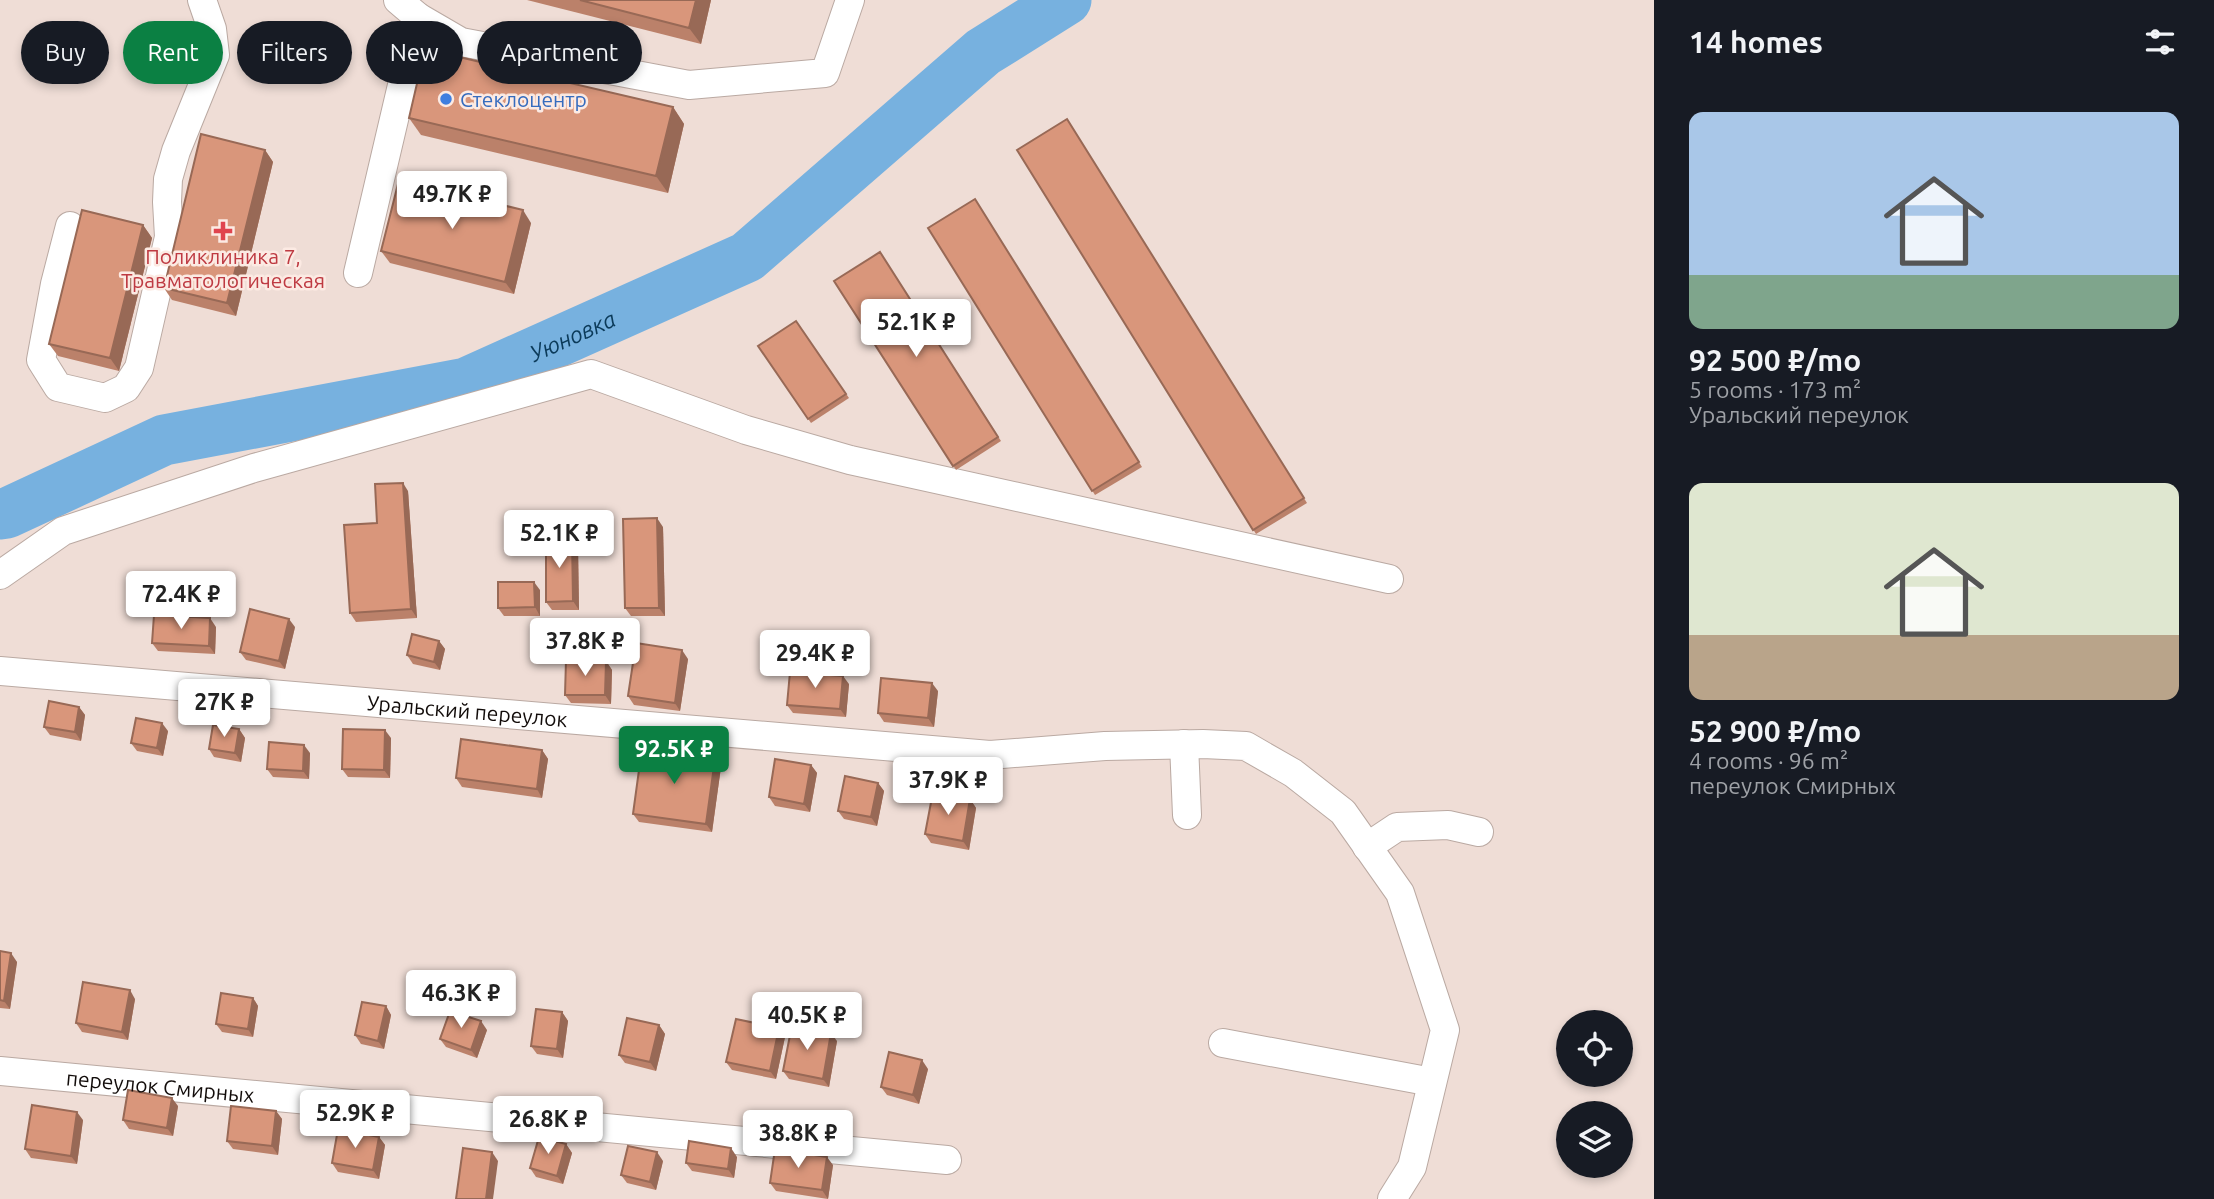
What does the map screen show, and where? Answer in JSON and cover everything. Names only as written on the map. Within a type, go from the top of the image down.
[{"type":"street","points":[[70,226],[55,284],[41,360],[58,387],[105,398],[126,388],[139,368],[169,237],[169,179],[176,151],[215,55],[212,29],[202,0]]},
{"type":"street","points":[[358,273],[408,8],[461,42],[689,85],[825,73],[849,0]]},
{"type":"street","points":[[0,575],[63,531],[254,468],[591,374],[746,430],[850,460],[1389,579]]},
{"type":"street","name":"Уральский переулок","points":[[0,671],[990,755],[1105,746],[1246,746],[1293,773],[1343,812],[1400,894],[1445,1030],[1412,1167],[1392,1199]]},
{"type":"street","points":[[1184,744],[1187,815]]},
{"type":"street","points":[[1367,847],[1397,827],[1448,825],[1479,832]]},
{"type":"street","points":[[1223,1043],[1432,1082]]},
{"type":"street","name":"переулок Смирных","points":[[0,1071],[947,1160]]},
{"type":"building","points":[[580,0],[696,0],[689,28]]},
{"type":"building","points":[[463,58],[477,61],[477,84],[575,84],[673,107],[656,176],[409,118],[417,84],[463,84]]},
{"type":"building","points":[[1067,119],[1304,498],[1253,530],[1017,150]]},
{"type":"building","name":"Поликлиника 7, Травматологическая","points":[[201,134],[265,150],[227,303],[164,288]]},
{"type":"building","points":[[399,180],[523,210],[505,282],[381,251]]},
{"type":"building","points":[[975,199],[1139,462],[1092,491],[928,228]]},
{"type":"building","points":[[82,210],[143,225],[110,358],[49,344]]},
{"type":"building","points":[[880,252],[998,437],[953,466],[834,281]]},
{"type":"building","points":[[796,321],[846,394],[808,419],[758,346]]},
{"type":"building","points":[[403,483],[411,609],[350,613],[344,525],[377,523],[375,484]]},
{"type":"building","points":[[657,518],[659,608],[625,608],[623,519]]},
{"type":"building","points":[[546,538],[572,538],[573,601],[546,602]]},
{"type":"building","points":[[498,582],[534,582],[535,607],[498,608]]},
{"type":"building","points":[[250,609],[289,619],[279,661],[240,652]]},
{"type":"building","points":[[154,615],[210,618],[209,646],[152,643]]},
{"type":"building","points":[[412,634],[439,641],[434,662],[407,655]]},
{"type":"building","points":[[636,643],[682,650],[675,703],[628,696]]},
{"type":"building","points":[[566,660],[606,661],[605,695],[565,695]]},
{"type":"building","points":[[790,672],[843,676],[840,709],[787,705]]},
{"type":"building","points":[[881,678],[932,683],[928,718],[878,713]]},
{"type":"building","points":[[49,701],[79,707],[75,732],[44,727]]},
{"type":"building","points":[[136,718],[162,723],[157,748],[131,743]]},
{"type":"building","points":[[213,725],[239,729],[235,753],[209,749]]},
{"type":"building","points":[[343,729],[385,730],[384,770],[342,769]]},
{"type":"building","points":[[461,739],[542,750],[537,789],[456,778]]},
{"type":"building","points":[[269,742],[304,745],[303,771],[267,769]]},
{"type":"building","points":[[642,748],[715,759],[706,824],[633,814]]},
{"type":"building","points":[[775,759],[811,765],[804,804],[769,797]]},
{"type":"building","points":[[845,776],[878,783],[871,817],[838,811]]},
{"type":"building","points":[[933,792],[970,799],[963,841],[925,834]]},
{"type":"building","points":[[0,951],[11,953],[4,1001],[0,1000]]},
{"type":"building","points":[[83,982],[130,990],[122,1032],[76,1023]]},
{"type":"building","points":[[221,993],[253,998],[248,1029],[216,1024]]},
{"type":"building","points":[[362,1002],[386,1006],[378,1041],[355,1035]]},
{"type":"building","points":[[536,1009],[562,1012],[557,1049],[531,1046]]},
{"type":"building","points":[[450,1011],[481,1021],[471,1050],[440,1039]]},
{"type":"building","points":[[627,1018],[659,1025],[650,1062],[619,1055]]},
{"type":"building","points":[[736,1019],[779,1028],[770,1071],[726,1062]]},
{"type":"building","points":[[792,1025],[831,1033],[823,1079],[783,1071]]},
{"type":"building","points":[[889,1052],[922,1060],[913,1095],[881,1087]]},
{"type":"building","points":[[128,1090],[172,1098],[167,1128],[123,1120]]},
{"type":"building","points":[[32,1105],[77,1112],[71,1156],[25,1149]]},
{"type":"building","points":[[231,1106],[276,1111],[272,1146],[227,1141]]},
{"type":"building","points":[[338,1129],[379,1137],[373,1170],[332,1163]]},
{"type":"building","points":[[539,1137],[566,1144],[557,1176],[530,1168]]},
{"type":"building","points":[[689,1141],[731,1148],[728,1169],[686,1163]]},
{"type":"building","points":[[628,1146],[657,1152],[650,1182],[621,1175]]},
{"type":"building","points":[[463,1148],[492,1152],[486,1199],[456,1199]]},
{"type":"building","points":[[775,1149],[827,1157],[822,1190],[770,1183]]},
{"type":"waterway","name":"Уюновка","points":[[0,514],[164,440],[466,383],[747,257],[983,52],[1066,0]]},
{"type":"place","name":"Стеклоцентр","points":[[446,99]]},
{"type":"place","name":"Поликлиника 7, Травматологическая","points":[[223,231]]}]
